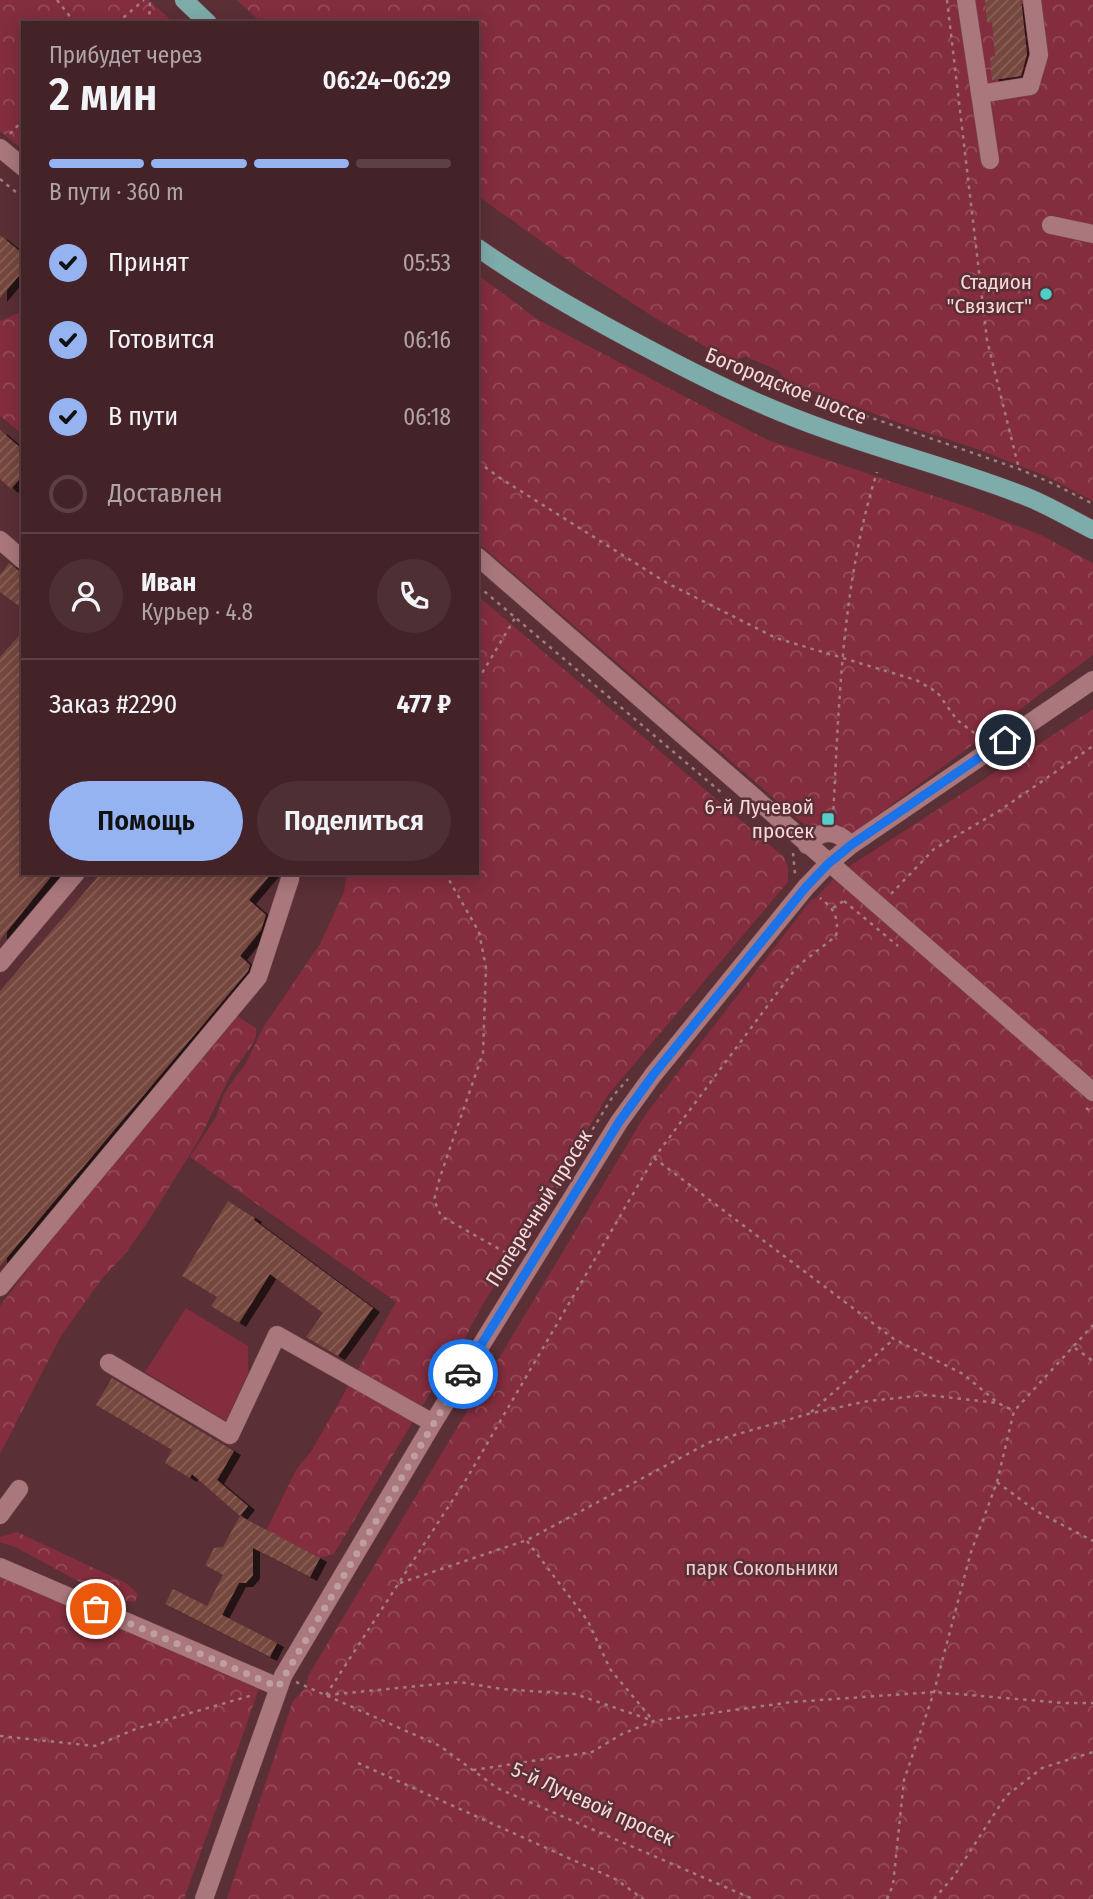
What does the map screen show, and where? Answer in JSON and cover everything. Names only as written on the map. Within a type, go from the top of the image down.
[{"type":"main road","points":[[184,0],[206,21]]},
{"type":"main road","name":"Богородское шоссе","points":[[479,249],[517,276],[604,325],[684,368],[757,402],[829,431],[974,477],[1034,500],[1093,530]]},
{"type":"street","points":[[966,0],[990,160]]},
{"type":"street","points":[[980,93],[1030,86],[1039,55],[1032,0]]},
{"type":"street","points":[[2,144],[21,165]]},
{"type":"street","points":[[1051,225],[1093,234]]},
{"type":"street","points":[[0,540],[21,558]]},
{"type":"street","points":[[479,558],[800,849],[828,864],[1093,1092]]},
{"type":"street","name":"Поперечный просек","points":[[204,1899],[286,1684],[433,1423],[626,1113],[661,1065],[806,887],[828,864],[851,845],[1093,680]]},
{"type":"street","points":[[800,849],[815,836],[831,832],[846,839],[851,845]]},
{"type":"street","points":[[0,963],[74,875]]},
{"type":"street","points":[[0,1287],[258,976],[290,875]]},
{"type":"street","points":[[109,1363],[230,1436],[277,1335],[433,1423]]},
{"type":"street","points":[[0,1515],[19,1489]]},
{"type":"street","points":[[0,1567],[286,1684]]},
{"type":"path","points":[[57,0],[73,21]]},
{"type":"path","points":[[119,21],[144,0]]},
{"type":"path","points":[[149,21],[150,0]]},
{"type":"path","points":[[947,0],[987,340],[1019,469]]},
{"type":"path","points":[[2,144],[21,122]]},
{"type":"path","points":[[0,179],[21,196]]},
{"type":"path","points":[[777,385],[1019,469],[1093,504]]},
{"type":"path","points":[[479,463],[667,583],[776,638],[916,680],[937,692],[957,720],[982,738]]},
{"type":"path","points":[[833,821],[842,657],[864,512],[877,472]]},
{"type":"path","points":[[479,587],[729,799]]},
{"type":"path","points":[[479,678],[516,618]]},
{"type":"path","points":[[879,908],[934,849],[999,811],[1093,746]]},
{"type":"path","points":[[796,880],[800,849]]},
{"type":"path","points":[[446,875],[479,932],[486,968],[483,1053],[434,1200],[441,1216],[515,1258]]},
{"type":"path","points":[[326,1696],[474,1466],[654,1158],[799,965],[836,936],[838,923],[833,908],[815,894]]},
{"type":"path","points":[[833,908],[845,901]]},
{"type":"path","points":[[654,1158],[894,1339],[962,1374],[998,1403],[1014,1411]]},
{"type":"path","points":[[887,1899],[893,1885],[904,1780],[934,1692],[971,1552],[997,1482],[1014,1411],[1093,1325]]},
{"type":"path","points":[[808,1414],[894,1339]]},
{"type":"path","points":[[1074,1348],[1093,1361]]},
{"type":"path","points":[[401,1583],[527,1540],[710,1442],[808,1414],[868,1401],[927,1395],[998,1403]]},
{"type":"path","points":[[997,1482],[1036,1511],[1093,1541]]},
{"type":"path","points":[[527,1540],[588,1621],[610,1669],[653,1721]]},
{"type":"path","points":[[326,1696],[459,1682],[502,1689],[575,1694],[653,1721]]},
{"type":"path","name":"5-й Лучевой просек","points":[[286,1684],[306,1687],[440,1746],[497,1788],[753,1899]]},
{"type":"path","points":[[473,1770],[592,1752],[622,1734],[653,1721],[792,1702],[934,1692],[1093,1703]]},
{"type":"path","points":[[0,1736],[95,1746],[138,1728],[259,1693]]},
{"type":"path","points":[[934,1899],[954,1875],[1006,1796],[1042,1768],[1093,1752]]},
{"type":"path","points":[[358,1763],[617,1880],[643,1899]]},
{"type":"green space","points":[[0,0],[149,0],[172,21],[21,21],[21,148],[0,131]]},
{"type":"green space","points":[[237,0],[1093,0],[1093,501],[1046,476],[980,450],[784,380],[779,371],[745,356],[733,362],[655,318],[580,269],[479,197],[479,21],[260,21]]},
{"type":"green space","points":[[479,276],[537,319],[768,440],[967,507],[1041,535],[1093,563],[1093,655],[851,835],[812,831],[479,544]]},
{"type":"green space","points":[[21,312],[21,433],[0,416],[0,321]]},
{"type":"green space","points":[[479,597],[784,857],[788,868],[788,882],[608,1095],[475,1318],[454,1361],[439,1378],[334,1554],[320,1558],[266,1531],[296,1470],[312,1450],[396,1302],[190,1157],[216,1117],[224,1094],[245,1065],[264,1026],[320,944],[344,892],[347,875],[479,875]]},
{"type":"green space","name":"парк Сокольники","points":[[1093,709],[1093,1899],[227,1899],[293,1701],[306,1687],[308,1676],[645,1115],[811,900],[839,873]]},
{"type":"green space","points":[[237,1016],[256,1028],[252,1045],[231,1074],[200,1138],[146,1225],[125,1254],[101,1280],[61,1336],[0,1454],[0,1306],[64,1222],[172,1094],[181,1076]]},
{"type":"green space","points":[[186,1308],[248,1346],[248,1373],[226,1421],[145,1372]]},
{"type":"green space","points":[[17,1532],[126,1583],[138,1594],[135,1602],[126,1601],[80,1582],[17,1548],[0,1542],[0,1537]]},
{"type":"green space","points":[[0,1576],[259,1689],[184,1899],[0,1899]]},
{"type":"building","points":[[985,0],[1021,0],[1027,54],[1021,76],[992,80],[990,57],[995,56],[992,22],[987,23]]},
{"type":"building","points":[[0,235],[21,252],[21,273],[0,298]]},
{"type":"building","points":[[0,430],[21,448],[21,477],[11,489],[0,479]]},
{"type":"building","points":[[9,563],[21,572],[21,608],[0,592],[0,575]]},
{"type":"building","points":[[21,633],[21,875],[52,875],[0,940],[0,657]]},
{"type":"building","points":[[99,875],[270,875],[249,900],[266,915],[261,930],[240,956],[250,965],[248,971],[0,1266],[0,991]]},
{"type":"building","points":[[228,1201],[255,1218],[254,1220],[373,1308],[338,1356],[306,1337],[323,1313],[270,1274],[239,1323],[211,1306],[217,1297],[182,1276]]},
{"type":"building","points":[[112,1378],[234,1451],[217,1480],[248,1506],[240,1516],[192,1474],[190,1478],[165,1463],[172,1450],[96,1405]]},
{"type":"building","points":[[240,1516],[320,1558],[310,1577],[253,1548],[253,1575],[246,1583],[239,1583],[222,1615],[277,1643],[270,1657],[165,1604],[173,1589],[207,1606],[223,1575],[205,1565],[214,1548],[223,1547]]},
{"type":"way so far","points":[[96,1609],[278,1687],[463,1374]]},
{"type":"place","name":"Стадион \"Связист\"","points":[[1046,294]]},
{"type":"place","name":"6-й Лучевой просек","points":[[828,819]]},
{"type":"route","points":[[463,1374],[619,1122],[653,1075],[806,887],[851,845],[1005,740]]}]
